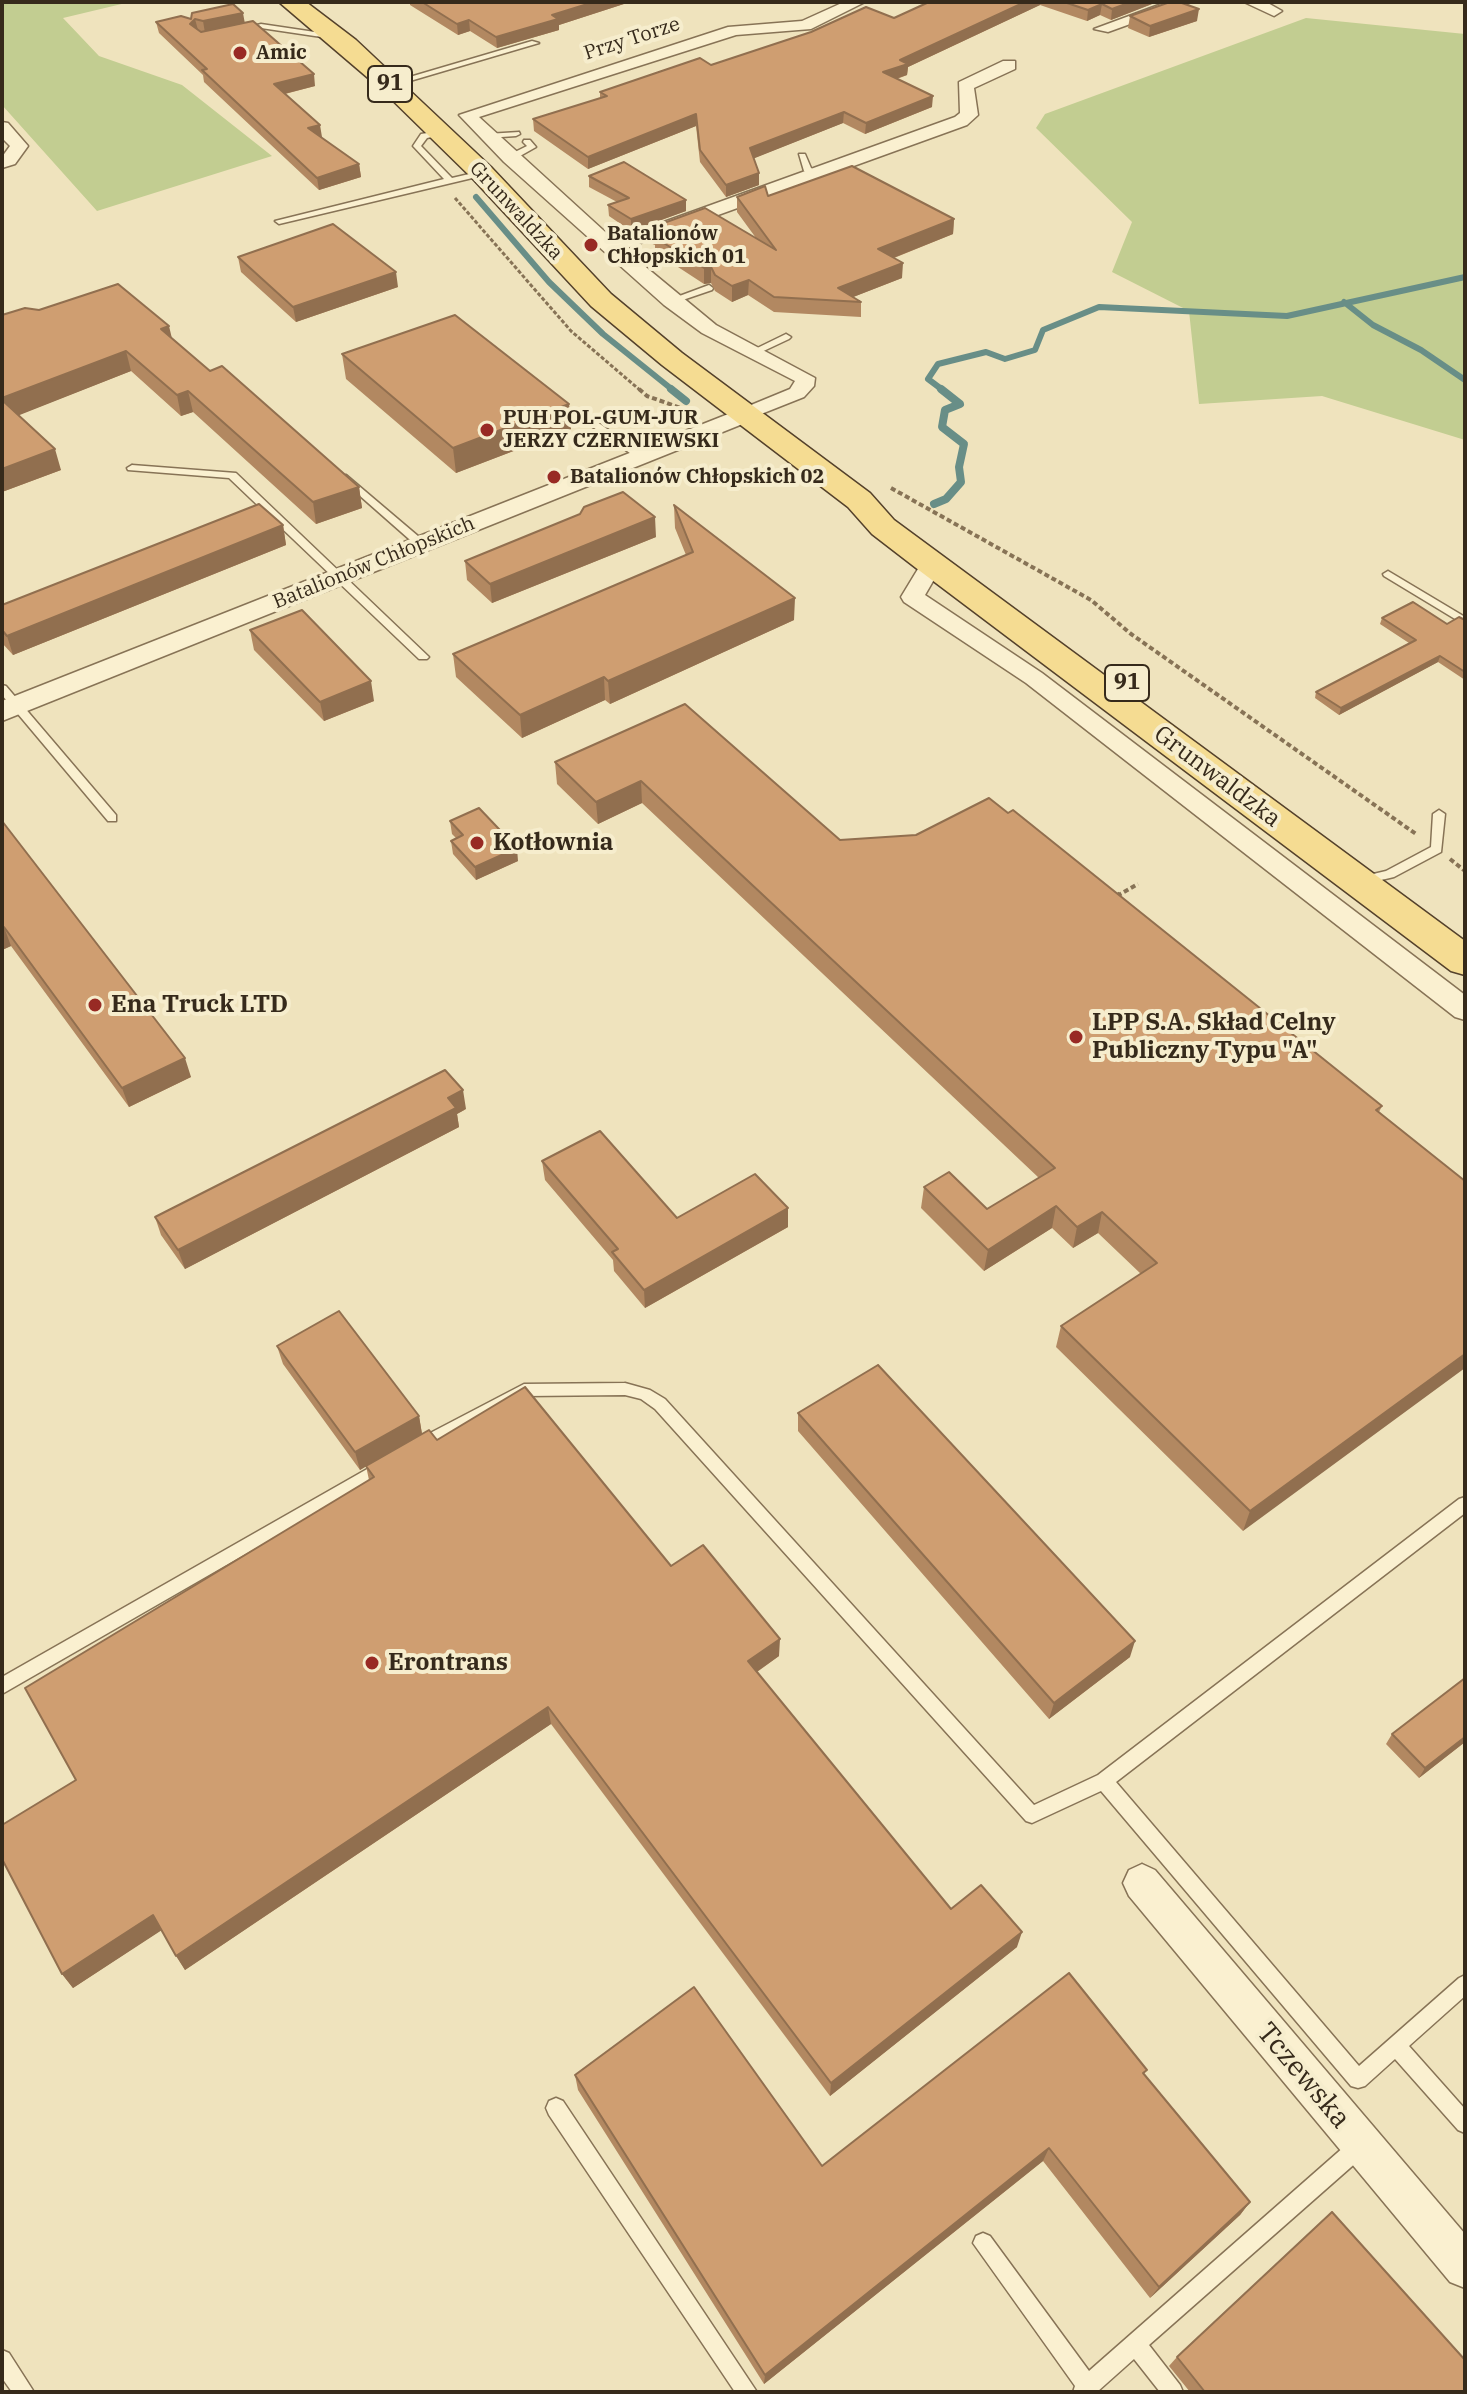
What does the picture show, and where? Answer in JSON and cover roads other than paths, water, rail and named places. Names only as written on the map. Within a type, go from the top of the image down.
[{"type":"main road","name":"Grunwaldzka","points":[[291,2],[390,84],[482,173],[601,300],[746,414],[872,492],[902,520],[1374,878],[1465,961]]},
{"type":"main road","name":"Grunwaldzka","points":[[872,492],[883,527],[932,564],[1374,878],[1465,929]]},
{"type":"street","name":"Przy Torze","points":[[468,115],[734,30],[805,26],[857,2]]},
{"type":"street","points":[[1102,29],[1183,2]]},
{"type":"street","points":[[1252,2],[1274,11]]},
{"type":"street","points":[[612,247],[961,121],[969,115],[965,86],[1009,65]]},
{"type":"street","name":"Grunwaldzka","points":[[468,115],[510,158],[671,301],[752,353],[805,378],[804,386],[797,393],[746,414]]},
{"type":"street","points":[[2,127],[19,146],[9,160],[2,163]]},
{"type":"street","name":"Batalionów Chłopskich","points":[[7,702],[340,576],[746,414]]},
{"type":"street","points":[[932,564],[912,597],[1034,678],[1465,1010]]},
{"type":"street","name":"Tczewska","points":[[1142,1883],[1465,2267]]},
{"type":"lane","points":[[232,32],[261,26],[337,37]]},
{"type":"lane","points":[[390,84],[535,43]]},
{"type":"lane","points":[[440,133],[424,136],[417,146],[446,182]]},
{"type":"lane","points":[[487,136],[516,134]]},
{"type":"lane","points":[[510,158],[532,147],[527,142]]},
{"type":"lane","points":[[802,156],[807,169],[815,174]]},
{"type":"lane","points":[[279,221],[482,173]]},
{"type":"lane","points":[[671,301],[709,288]]},
{"type":"lane","points":[[752,353],[786,337]]},
{"type":"lane","points":[[583,416],[640,456]]},
{"type":"lane","points":[[132,468],[232,475],[423,657]]},
{"type":"lane","points":[[343,475],[421,544]]},
{"type":"lane","points":[[1388,574],[1465,622]]},
{"type":"lane","points":[[7,702],[112,818]]},
{"type":"lane","points":[[1374,878],[1437,849],[1439,814]]},
{"type":"lane","points":[[2,1686],[500,1400],[524,1390],[625,1389],[645,1394],[660,1404],[1032,1815],[1104,1781],[1465,1504]]},
{"type":"lane","points":[[1104,1781],[1358,2079],[1465,1984]]},
{"type":"lane","points":[[1396,2046],[1465,2123]]},
{"type":"lane","points":[[556,2108],[747,2392]]},
{"type":"lane","points":[[983,2243],[1085,2390],[1361,2145]]},
{"type":"lane","points":[[1135,2344],[1173,2392]]},
{"type":"lane","points":[[2,2360],[24,2392]]},
{"type":"waterway","points":[[476,197],[549,282],[603,334],[674,391]]},
{"type":"waterway","points":[[1345,303],[1465,277]]},
{"type":"waterway","points":[[944,391],[928,379],[938,364],[986,352],[1005,359],[1035,350],[1043,330],[1099,307],[1287,316],[1345,303]]},
{"type":"waterway","points":[[1345,303],[1373,325],[1421,350],[1465,380]]},
{"type":"waterway","points":[[671,389],[686,401]]},
{"type":"waterway","points":[[934,504],[946,499],[961,482],[959,467],[964,444],[942,427],[945,410],[960,404],[941,389]]},
{"type":"place","name":"Amic","points":[[240,53]]},
{"type":"place","name":"Batalionów Chłopskich 01","points":[[591,245]]},
{"type":"place","name":"PUH POL-GUM-JUR JERZY CZERNIEWSKI","points":[[487,430]]},
{"type":"place","name":"Batalionów Chłopskich 02","points":[[554,477]]},
{"type":"place","name":"Kotłownia","points":[[477,843]]},
{"type":"place","name":"Ena Truck LTD","points":[[95,1005]]},
{"type":"place","name":"LPP S.A. Skład Celny Publiczny Typu \"A\"","points":[[1076,1037]]},
{"type":"place","name":"Erontrans","points":[[372,1663]]}]
